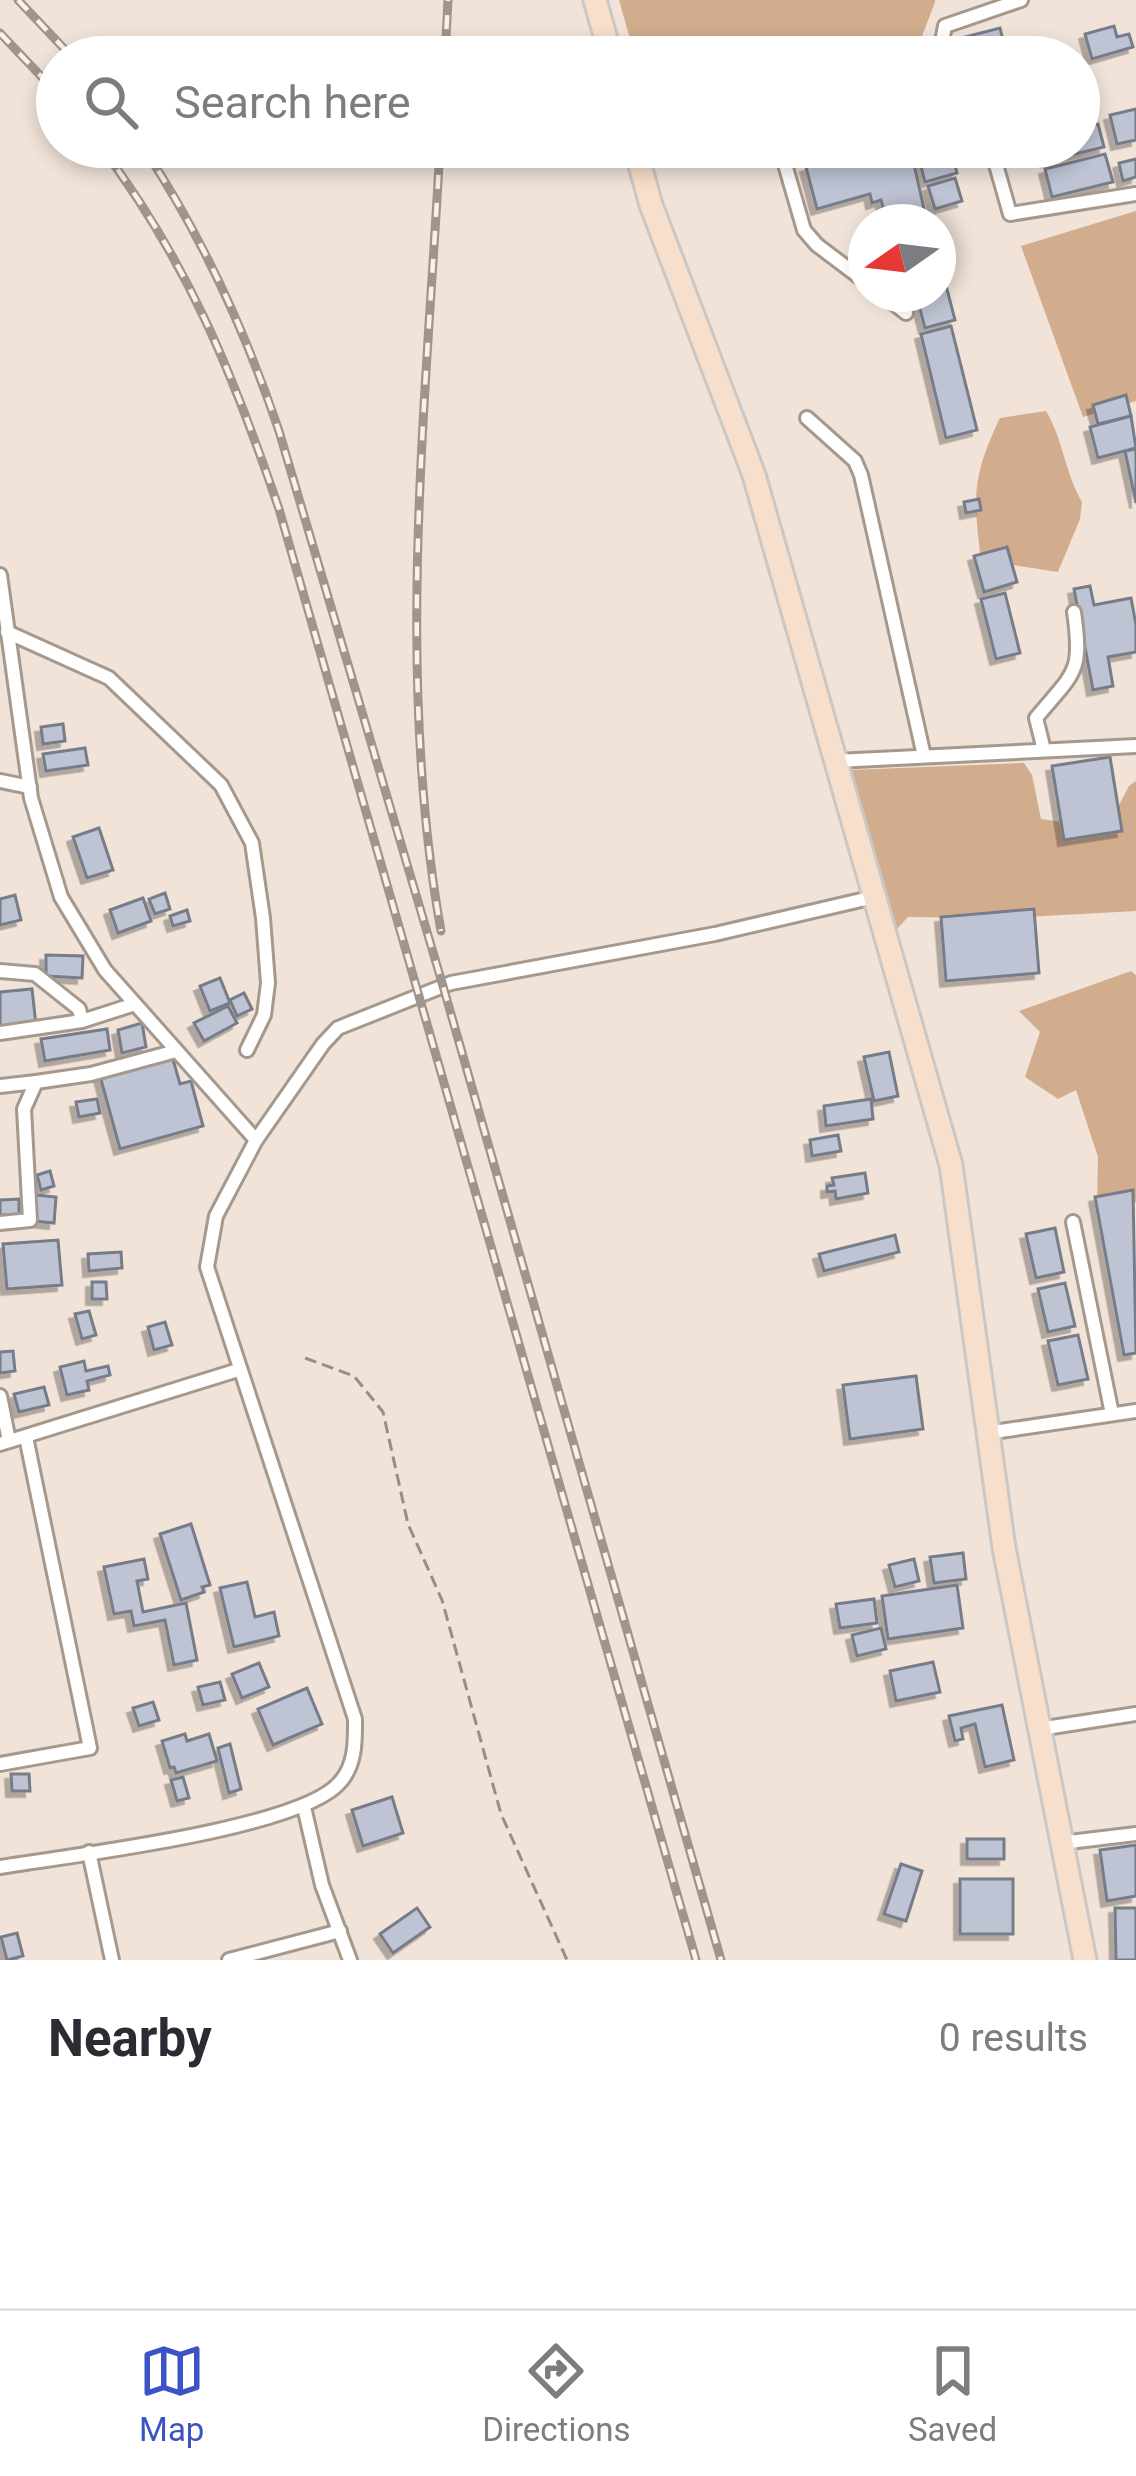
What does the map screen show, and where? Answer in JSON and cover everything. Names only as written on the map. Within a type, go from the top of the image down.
[{"type":"main road","points":[[595,0],[605,36]]},
{"type":"main road","points":[[641,168],[754,475],[951,1165],[1004,1548],[1085,1960]]},
{"type":"street","points":[[943,36],[945,26],[1021,0]]},
{"type":"street","points":[[786,168],[804,230],[848,267]]},
{"type":"street","points":[[997,168],[1010,214],[1136,194]]},
{"type":"street","points":[[807,418],[855,461],[861,475],[924,757]]},
{"type":"street","points":[[0,575],[30,788],[61,897],[105,970],[256,1140]]},
{"type":"street","points":[[1044,750],[1036,718],[1072,674],[1080,654],[1074,612]]},
{"type":"street","points":[[7,632],[109,678],[221,785],[252,843],[263,918],[268,983],[264,1016],[247,1050]]},
{"type":"street","points":[[836,761],[1136,746]]},
{"type":"street","points":[[0,781],[30,788]]},
{"type":"street","points":[[0,1867],[304,1807],[340,1783],[355,1754],[355,1719],[207,1267],[216,1216],[256,1140],[323,1043],[338,1028],[369,1013],[451,983],[715,934],[874,897]]},
{"type":"street","points":[[0,970],[35,974],[80,1010],[82,1021]]},
{"type":"street","points":[[0,1034],[82,1021],[135,1004]]},
{"type":"street","points":[[0,1086],[91,1073],[176,1051]]},
{"type":"street","points":[[0,1223],[29,1220],[24,1109],[36,1082]]},
{"type":"street","points":[[1073,1222],[1112,1414]]},
{"type":"street","points":[[0,1396],[5,1443],[238,1370]]},
{"type":"street","points":[[987,1433],[1136,1411]]},
{"type":"street","points":[[0,1764],[90,1748],[26,1437]]},
{"type":"street","points":[[1039,1729],[1136,1714]]},
{"type":"street","points":[[304,1807],[322,1885],[350,1960]]},
{"type":"street","points":[[1061,1843],[1136,1834]]},
{"type":"street","points":[[89,1852],[112,1960]]},
{"type":"street","points":[[229,1960],[340,1931]]},
{"type":"path","points":[[305,1358],[354,1376],[383,1412],[408,1524],[442,1600],[501,1814],[567,1960]]},
{"type":"shaded area","points":[[619,0],[935,0],[922,36],[629,36]]},
{"type":"shaded area","points":[[1136,211],[1136,401],[1083,417],[1021,246]]},
{"type":"shaded area","points":[[1046,411],[1082,502],[1080,519],[1058,572],[981,560],[977,487],[991,438],[1000,418]]},
{"type":"shaded area","points":[[1024,763],[1032,775],[1041,819],[1107,828],[1136,781],[1136,911],[1008,918],[908,917],[895,931],[850,770]]},
{"type":"shaded area","points":[[1131,971],[1136,975],[1136,1202],[1097,1206],[1098,1157],[1076,1090],[1058,1099],[1025,1077],[1040,1032],[1019,1011]]},
{"type":"building","points":[[1114,26],[1117,37],[1129,34],[1133,47],[1100,57],[1100,36],[1085,34]]},
{"type":"building","points":[[1000,28],[1002,36],[969,36]]},
{"type":"building","points":[[1136,109],[1136,140],[1117,144],[1110,115]]},
{"type":"building","points":[[1105,154],[1113,182],[1052,197],[1045,169],[1100,168],[1100,155]]},
{"type":"building","points":[[1136,159],[1136,177],[1123,181],[1119,163]]},
{"type":"building","points":[[806,168],[915,168],[923,204],[872,203],[870,194],[817,209]]},
{"type":"building","points":[[921,168],[956,168],[957,173],[925,182]]},
{"type":"building","points":[[955,178],[962,201],[933,204],[928,186]]},
{"type":"building","points":[[921,312],[953,312],[955,320],[925,328]]},
{"type":"building","points":[[951,326],[977,430],[946,438],[921,334]]},
{"type":"building","points":[[1126,395],[1131,416],[1098,424],[1093,405]]},
{"type":"building","points":[[1131,416],[1136,448],[1098,458],[1090,427]]},
{"type":"building","points":[[1136,449],[1136,503],[1125,451]]},
{"type":"building","points":[[979,499],[981,510],[966,513],[964,502]]},
{"type":"building","points":[[1007,547],[1017,582],[984,592],[974,556]]},
{"type":"building","points":[[1090,586],[1094,605],[1131,598],[1136,625],[1136,652],[1108,657],[1113,686],[1093,690],[1074,589]]},
{"type":"building","points":[[1005,593],[1020,653],[996,659],[981,599]]},
{"type":"building","points":[[63,724],[65,741],[43,744],[41,727]]},
{"type":"building","points":[[85,748],[88,765],[46,771],[43,754]]},
{"type":"building","points":[[1110,757],[1122,831],[1064,840],[1052,766]]},
{"type":"building","points":[[99,828],[113,870],[87,878],[73,837]]},
{"type":"building","points":[[165,893],[170,909],[155,914],[149,899]]},
{"type":"building","points":[[15,895],[21,920],[0,925],[0,899]]},
{"type":"building","points":[[143,898],[151,921],[118,933],[110,910]]},
{"type":"building","points":[[1034,909],[1039,973],[946,981],[941,917]]},
{"type":"building","points":[[187,910],[190,921],[173,926],[170,916]]},
{"type":"building","points":[[46,955],[83,956],[82,978],[46,976]]},
{"type":"building","points":[[220,978],[230,1003],[210,1011],[200,986]]},
{"type":"building","points":[[32,989],[36,1025],[0,1029],[0,992]]},
{"type":"building","points":[[244,993],[252,1009],[237,1016],[230,1000]]},
{"type":"building","points":[[228,1006],[237,1023],[204,1041],[194,1023]]},
{"type":"building","points":[[142,1023],[146,1047],[122,1053],[118,1030]]},
{"type":"building","points":[[107,1029],[110,1050],[45,1061],[41,1039]]},
{"type":"building","points":[[889,1052],[898,1096],[874,1101],[864,1057]]},
{"type":"building","points":[[172,1056],[180,1084],[191,1081],[203,1126],[120,1149],[100,1076]]},
{"type":"building","points":[[97,1099],[100,1113],[79,1117],[76,1102]]},
{"type":"building","points":[[871,1099],[873,1119],[826,1126],[824,1106]]},
{"type":"building","points":[[838,1135],[841,1151],[812,1156],[810,1140]]},
{"type":"building","points":[[50,1171],[54,1186],[41,1190],[37,1175]]},
{"type":"building","points":[[865,1173],[868,1193],[836,1199],[835,1191],[827,1192],[827,1186],[834,1185],[832,1178]]},
{"type":"building","points":[[1133,1190],[1136,1353],[1124,1355],[1095,1197]]},
{"type":"building","points":[[36,1195],[56,1197],[54,1223],[33,1221]]},
{"type":"building","points":[[19,1199],[19,1215],[0,1215],[0,1200]]},
{"type":"building","points":[[1055,1228],[1064,1272],[1036,1278],[1026,1234]]},
{"type":"building","points":[[895,1235],[899,1252],[824,1271],[819,1254]]},
{"type":"building","points":[[58,1240],[62,1285],[7,1289],[3,1244]]},
{"type":"building","points":[[121,1252],[122,1268],[89,1271],[88,1254]]},
{"type":"building","points":[[92,1282],[106,1282],[107,1299],[92,1299]]},
{"type":"building","points":[[1065,1283],[1075,1326],[1048,1332],[1038,1289]]},
{"type":"building","points":[[89,1311],[96,1335],[82,1339],[75,1314]]},
{"type":"building","points":[[165,1322],[172,1345],[154,1350],[148,1327]]},
{"type":"building","points":[[1078,1335],[1088,1379],[1058,1385],[1048,1341]]},
{"type":"building","points":[[13,1351],[15,1371],[0,1373],[0,1352]]},
{"type":"building","points":[[84,1361],[86,1371],[108,1366],[110,1375],[87,1381],[89,1390],[67,1395],[60,1367]]},
{"type":"building","points":[[916,1376],[923,1429],[850,1439],[843,1385]]},
{"type":"building","points":[[44,1387],[49,1405],[19,1412],[14,1394]]},
{"type":"building","points":[[191,1524],[210,1585],[181,1600],[160,1534]]},
{"type":"building","points":[[963,1553],[966,1579],[934,1583],[930,1557]]},
{"type":"building","points":[[144,1559],[148,1579],[137,1581],[143,1612],[186,1603],[197,1660],[174,1665],[165,1620],[134,1626],[131,1611],[114,1614],[104,1567]]},
{"type":"building","points":[[914,1559],[919,1581],[895,1587],[889,1565]]},
{"type":"building","points":[[247,1582],[255,1617],[274,1612],[279,1636],[234,1647],[220,1588]]},
{"type":"building","points":[[957,1585],[963,1628],[888,1639],[882,1596]]},
{"type":"building","points":[[874,1599],[877,1623],[840,1628],[836,1604]]},
{"type":"building","points":[[881,1628],[886,1649],[857,1656],[852,1635]]},
{"type":"building","points":[[933,1662],[940,1692],[896,1701],[890,1671]]},
{"type":"building","points":[[259,1663],[269,1687],[242,1698],[232,1674]]},
{"type":"building","points":[[220,1682],[225,1700],[203,1705],[198,1687]]},
{"type":"building","points":[[307,1688],[322,1724],[273,1745],[258,1709]]},
{"type":"building","points":[[153,1702],[159,1720],[139,1726],[133,1708]]},
{"type":"building","points":[[1002,1705],[1014,1760],[985,1767],[975,1724],[961,1728],[963,1739],[955,1741],[949,1716]]},
{"type":"building","points":[[185,1734],[187,1741],[209,1734],[217,1761],[176,1773],[170,1768],[162,1741]]},
{"type":"building","points":[[230,1744],[241,1789],[229,1793],[218,1748]]},
{"type":"building","points":[[11,1774],[29,1774],[30,1791],[12,1791]]},
{"type":"building","points":[[183,1777],[189,1798],[177,1801],[171,1780]]},
{"type":"building","points":[[392,1797],[403,1833],[363,1846],[352,1810]]},
{"type":"building","points":[[967,1839],[1004,1839],[1004,1859],[967,1859]]},
{"type":"building","points":[[1136,1845],[1136,1896],[1107,1901],[1100,1850]]},
{"type":"building","points":[[901,1864],[922,1871],[906,1921],[884,1914]]},
{"type":"building","points":[[960,1879],[1013,1879],[1013,1934],[960,1934]]},
{"type":"building","points":[[417,1908],[430,1927],[393,1953],[380,1934]]},
{"type":"building","points":[[1115,1908],[1136,1908],[1136,1960],[1116,1960]]},
{"type":"building","points":[[17,1933],[23,1956],[7,1960],[1,1937]]},
{"type":"railway","points":[[18,0],[52,36]]},
{"type":"railway","points":[[446,36],[448,0]]},
{"type":"railway","points":[[0,33],[36,71]]},
{"type":"railway","points":[[116,168],[159,233],[205,320],[279,509],[696,1960]]},
{"type":"railway","points":[[156,168],[220,284],[279,431],[721,1960]]},
{"type":"railway","points":[[439,168],[422,441],[417,638],[427,834],[441,931]]}]
